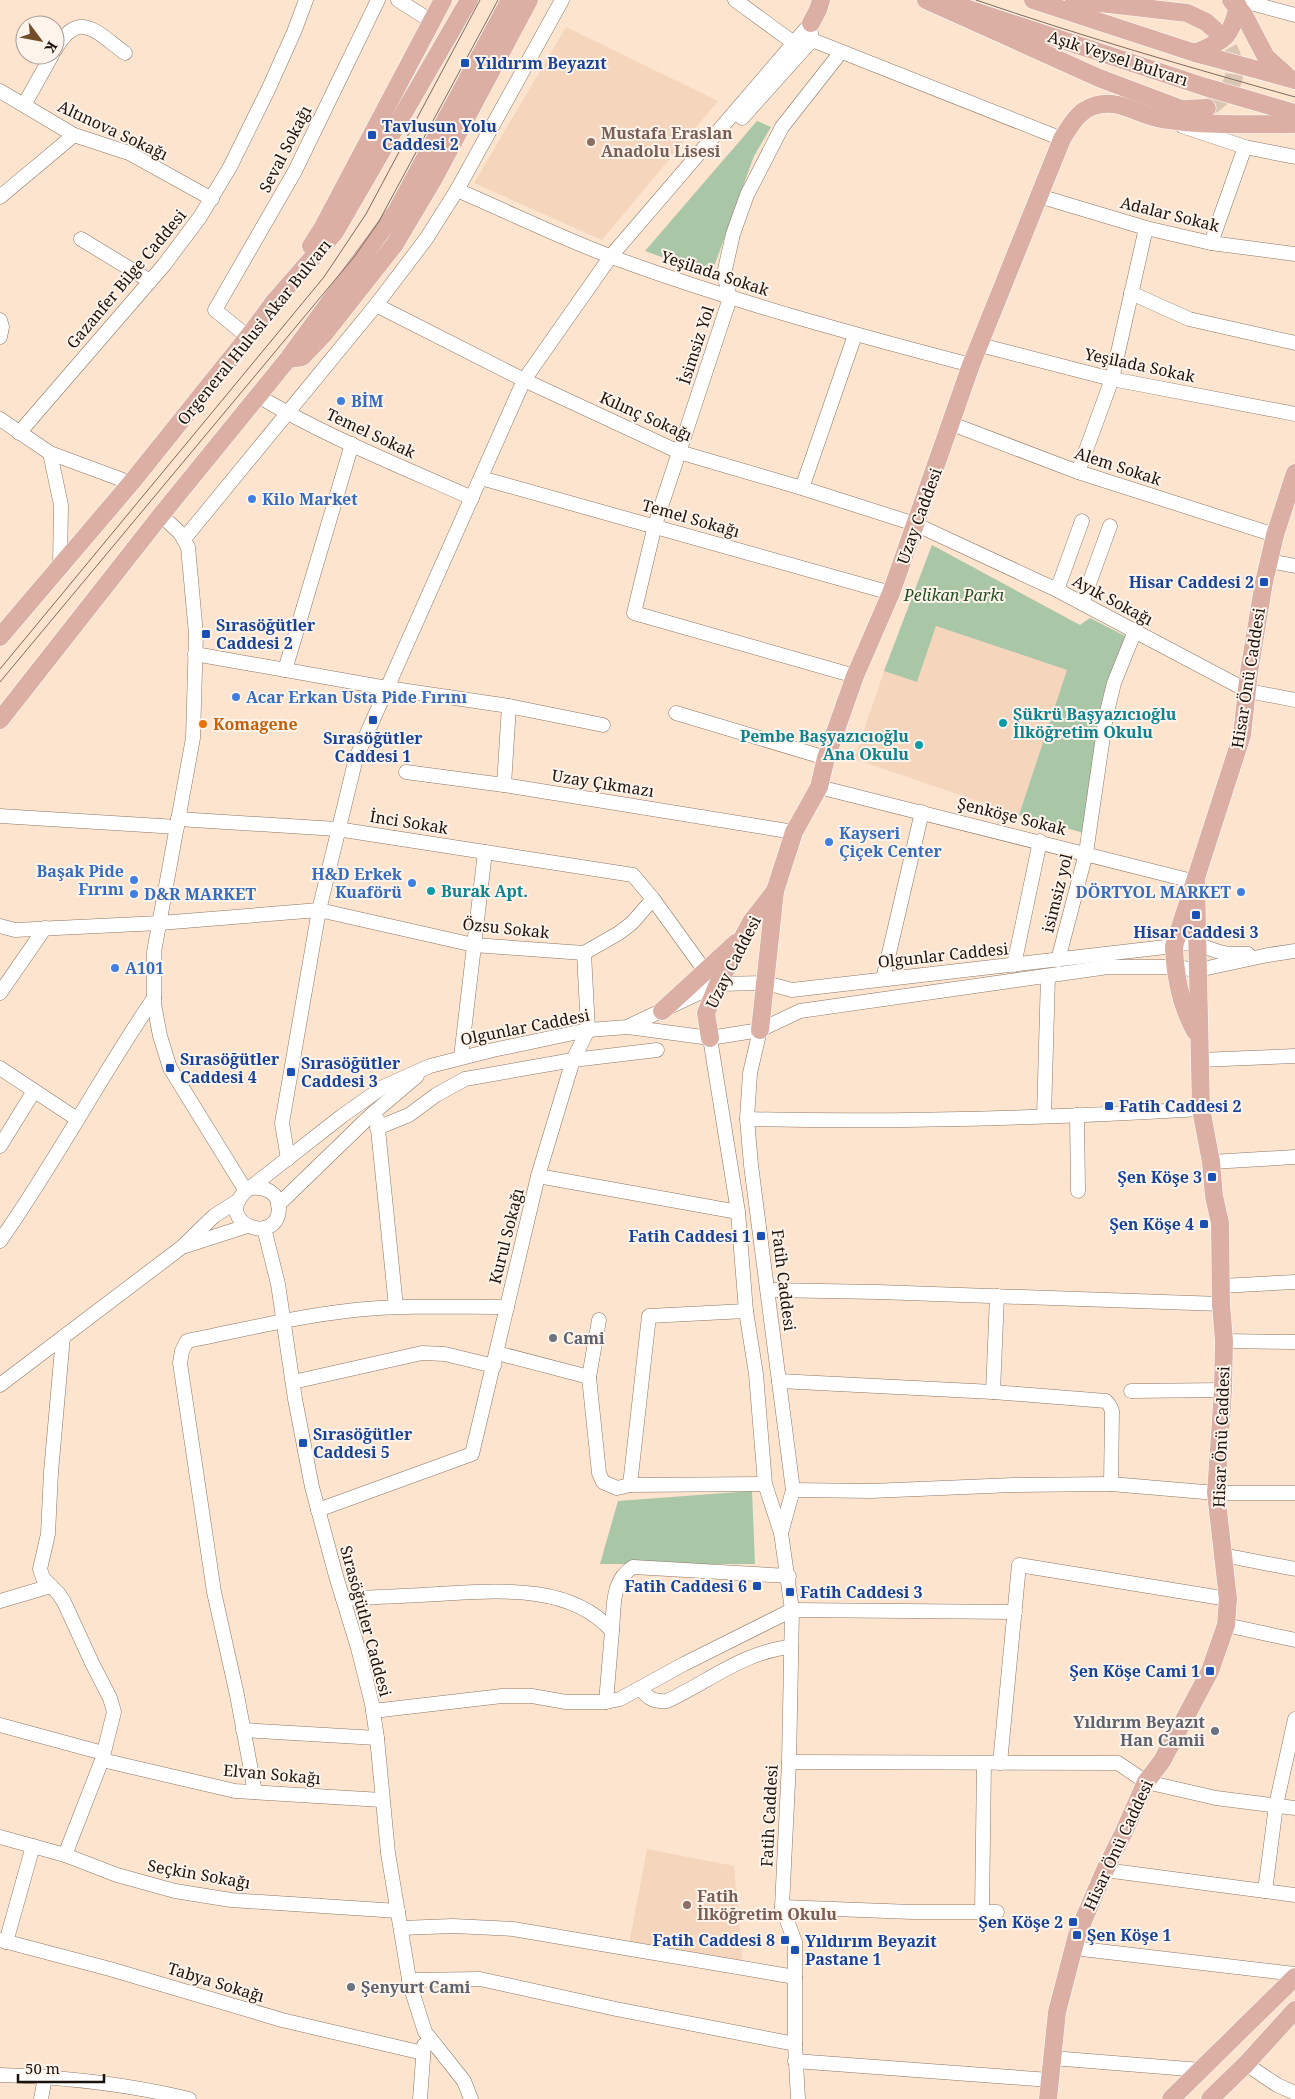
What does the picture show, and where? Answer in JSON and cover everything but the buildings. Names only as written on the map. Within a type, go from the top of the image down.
[{"type":"main road","points":[[273,303],[323,227],[443,0]]},
{"type":"main road","name":"Orgeneral Hulusi Akar Bulvarı","points":[[0,637],[131,483],[273,303],[335,232],[469,0]]},
{"type":"main road","points":[[0,720],[161,515],[288,359],[397,210],[510,0]]},
{"type":"main road","points":[[288,359],[302,357],[325,333],[395,244],[433,180],[529,0]]},
{"type":"main road","points":[[811,32],[821,0]]},
{"type":"main road","points":[[926,0],[1099,78],[1181,109],[1207,108]]},
{"type":"main road","name":"Aşık Veysel Bulvarı","points":[[941,0],[1205,87],[1295,113]]},
{"type":"main road","name":"Aşık Veysel Bulvarı","points":[[1033,0],[1195,52],[1295,80]]},
{"type":"main road","points":[[1074,0],[1187,13],[1206,22],[1215,30]]},
{"type":"main road","points":[[1195,52],[1217,43],[1226,36],[1232,28],[1235,3]]},
{"type":"main road","points":[[1235,3],[1266,57],[1273,65],[1295,80]]},
{"type":"main road","name":"Uzay Caddesi","points":[[760,1030],[775,891],[794,832],[819,787],[826,758],[855,676],[891,593],[952,424],[971,365],[1062,139],[1074,119],[1086,109],[1104,103],[1160,119],[1206,124],[1295,124]]},
{"type":"main road","name":"Hisar Önü Caddesi","points":[[1199,1038],[1188,1018],[1175,966],[1174,946],[1242,735],[1256,623],[1275,535],[1295,473]]},
{"type":"main road","name":"Hisar Önü Caddesi","points":[[1048,2099],[1057,2012],[1073,1948],[1087,1910],[1146,1782],[1162,1761],[1198,1696],[1210,1671],[1226,1626],[1228,1599],[1216,1493],[1223,1390],[1224,1341],[1221,1304],[1220,1223],[1201,1109],[1196,882]]},
{"type":"main road","name":"Uzay Caddesi","points":[[710,1038],[706,1012],[718,984],[751,922],[775,891]]},
{"type":"main road","points":[[662,1011],[745,934]]},
{"type":"main road","points":[[1171,2099],[1295,1976]]},
{"type":"main road","points":[[1210,2099],[1246,2064],[1295,2010]]},
{"type":"street","name":"Gazanfer Bilge Caddesi","points":[[20,433],[183,242],[212,199],[279,68],[306,0]]},
{"type":"street","name":"Seval Sokağı","points":[[248,337],[215,310],[295,171],[378,0]]},
{"type":"street","points":[[398,0],[431,21]]},
{"type":"street","points":[[184,539],[376,306],[426,239],[457,190],[562,0]]},
{"type":"street","points":[[735,0],[794,43]]},
{"type":"street","points":[[1235,3],[1248,2],[1295,15]]},
{"type":"street","points":[[65,35],[72,29],[84,27],[94,30],[125,53]]},
{"type":"street","points":[[288,1160],[282,1123],[319,910],[337,829],[356,758],[524,380],[615,258],[794,43],[811,32]]},
{"type":"street","points":[[811,32],[841,52],[1062,139]]},
{"type":"street","points":[[615,258],[811,32]]},
{"type":"street","name":"İsimsiz Yol","points":[[841,52],[782,127],[747,195],[733,234],[724,274],[730,298],[655,526],[634,613],[855,676]]},
{"type":"street","points":[[24,105],[46,65]]},
{"type":"street","name":"Altınova Sokağı","points":[[0,90],[74,135],[129,153],[212,199]]},
{"type":"street","points":[[1160,119],[1245,147],[1295,157]]},
{"type":"street","points":[[0,197],[74,135]]},
{"type":"street","points":[[1212,243],[1245,147]]},
{"type":"street","name":"Yeşilada Sokak","points":[[457,190],[615,258],[730,298],[855,335],[971,365]]},
{"type":"street","name":"Adalar Sokak","points":[[1039,196],[1146,228],[1212,243],[1295,254]]},
{"type":"street","points":[[1078,472],[1112,379],[1146,228]]},
{"type":"street","points":[[81,240],[150,281]]},
{"type":"street","points":[[1131,293],[1189,320],[1295,343]]},
{"type":"street","name":"Kılınç Sokağı","points":[[376,306],[524,380],[680,452],[916,524]]},
{"type":"street","points":[[0,320],[2,327],[0,337]]},
{"type":"street","points":[[802,488],[855,335]]},
{"type":"street","name":"Yeşilada Sokak","points":[[980,345],[1112,379],[1295,414]]},
{"type":"street","name":"Temel Sokak","points":[[258,396],[287,413],[352,444],[472,498]]},
{"type":"street","points":[[0,419],[50,453],[131,483]]},
{"type":"street","name":"Alem Sokak","points":[[952,424],[1078,472],[1275,535]]},
{"type":"street","points":[[285,670],[352,444]]},
{"type":"street","points":[[50,453],[61,505],[60,566]]},
{"type":"street","name":"Temel Sokağı","points":[[481,478],[891,593]]},
{"type":"street","points":[[161,515],[175,527],[184,539],[190,556],[196,634],[192,738],[153,969],[154,998],[160,1036],[170,1068],[245,1193]]},
{"type":"street","points":[[1057,590],[1082,521]]},
{"type":"street","name":"Ayık Sokağı","points":[[916,524],[1057,590],[1248,691],[1295,700]]},
{"type":"street","points":[[1082,603],[1110,526]]},
{"type":"street","points":[[1269,561],[1295,566]]},
{"type":"street","name":"isimsiz yol","points":[[1058,960],[1086,853],[1106,716],[1114,683],[1135,631]]},
{"type":"street","points":[[195,654],[387,688],[509,706],[604,725]]},
{"type":"street","points":[[504,785],[509,706]]},
{"type":"street","points":[[676,713],[826,758]]},
{"type":"street","name":"Uzay Çıkmazı","points":[[406,772],[504,785],[794,832]]},
{"type":"street","name":"Şenköşe Sokak","points":[[819,787],[1040,841],[1196,882]]},
{"type":"street","points":[[883,979],[922,812]]},
{"type":"street","name":"İnci Sokak","points":[[0,816],[337,829],[632,875],[653,899]]},
{"type":"street","points":[[1014,965],[1040,841]]},
{"type":"street","points":[[461,1057],[485,852]]},
{"type":"street","points":[[588,1030],[584,953],[619,933],[632,923],[653,899],[705,971]]},
{"type":"street","name":"Özsu Sokak","points":[[0,926],[16,930],[160,923],[319,910],[474,945],[584,953]]},
{"type":"street","points":[[0,994],[46,928]]},
{"type":"street","name":"Olgunlar Caddesi","points":[[628,1027],[718,984],[766,983],[792,990],[1058,960],[1174,946],[1184,943],[1196,943],[1221,953],[1268,954]]},
{"type":"street","name":"Olgunlar Caddesi","points":[[182,1247],[209,1221],[342,1116],[383,1087],[430,1066],[461,1057],[588,1030],[628,1027],[710,1038],[760,1030],[800,1011],[1108,967],[1175,966],[1198,970],[1268,954],[1295,951]]},
{"type":"street","points":[[1044,1116],[1048,976]]},
{"type":"street","points":[[0,1241],[36,1188],[77,1119],[154,998]]},
{"type":"street","name":"Kurul Sokağı","points":[[318,1510],[472,1454],[538,1176],[573,1060],[588,1030]]},
{"type":"street","name":"Fatih Caddesi","points":[[760,1030],[750,1073],[747,1119],[751,1165],[793,1490],[781,1533]]},
{"type":"street","name":"Fatih Caddesi","points":[[710,1038],[738,1212],[746,1311],[756,1374],[764,1484],[781,1533],[789,1576],[792,1610],[789,1762],[782,1907],[795,1942],[795,2061],[798,2099]]},
{"type":"street","points":[[378,1128],[409,1115],[465,1079],[573,1060],[658,1050]]},
{"type":"street","points":[[1200,1060],[1295,1056]]},
{"type":"street","points":[[278,1205],[377,1110],[430,1066]]},
{"type":"street","points":[[0,1068],[77,1119]]},
{"type":"street","points":[[0,1146],[34,1091]]},
{"type":"street","points":[[747,1119],[831,1121],[1077,1115],[1201,1109]]},
{"type":"street","points":[[377,1110],[396,1307]]},
{"type":"street","points":[[1077,1115],[1078,1191]]},
{"type":"street","points":[[1211,1162],[1295,1158]]},
{"type":"street","points":[[538,1176],[738,1212]]},
{"type":"street","points":[[263,1188],[269,1190],[278,1205],[277,1216],[274,1222],[258,1229],[247,1226],[242,1222],[237,1212],[245,1193],[263,1188]]},
{"type":"street","points":[[0,1385],[182,1247],[247,1226]]},
{"type":"street","name":"Sırasöğütler Caddesi","points":[[264,1228],[273,1260],[282,1322],[318,1510],[358,1648],[373,1711],[388,1853],[409,1980],[425,2032],[464,2081],[471,2099]]},
{"type":"street","points":[[1221,1286],[1295,1282]]},
{"type":"street","points":[[768,1290],[1221,1304]]},
{"type":"street","points":[[993,1392],[997,1296]]},
{"type":"street","points":[[255,1792],[207,1554],[181,1357],[187,1341],[332,1313],[396,1307],[507,1307]]},
{"type":"street","points":[[630,1485],[649,1316],[746,1311]]},
{"type":"street","points":[[599,1320],[589,1377],[600,1478],[603,1482],[612,1488],[630,1485],[764,1484]]},
{"type":"street","points":[[63,1337],[48,1534],[40,1569],[43,1578],[64,1602],[112,1702],[114,1712],[103,1757],[65,1855]]},
{"type":"street","points":[[1224,1341],[1295,1342]]},
{"type":"street","points":[[293,1382],[422,1353],[495,1360],[589,1377]]},
{"type":"street","points":[[779,1381],[993,1392],[1106,1401],[1112,1411],[1111,1484]]},
{"type":"street","points":[[1131,1391],[1223,1390]]},
{"type":"street","points":[[793,1490],[871,1491],[1013,1485],[1111,1484],[1216,1493],[1295,1493]]},
{"type":"street","points":[[1223,1555],[1295,1569]]},
{"type":"street","points":[[1000,1763],[1019,1565],[1228,1599]]},
{"type":"street","points":[[606,1702],[617,1585],[623,1574],[633,1567],[789,1576]]},
{"type":"street","points":[[0,1601],[51,1586]]},
{"type":"street","points":[[343,1599],[506,1590],[526,1593],[580,1607],[596,1616],[612,1632]]},
{"type":"street","points":[[373,1711],[502,1696],[532,1696],[566,1702],[606,1702],[620,1699],[684,1664],[792,1610],[1015,1612]]},
{"type":"street","points":[[1226,1626],[1295,1640]]},
{"type":"street","points":[[641,1689],[649,1698],[661,1702],[667,1701],[748,1658],[771,1650],[791,1647]]},
{"type":"street","points":[[1265,1891],[1276,1805],[1295,1719]]},
{"type":"street","name":"Elvan Sokağı","points":[[0,1725],[103,1757],[235,1791],[382,1800]]},
{"type":"street","points":[[243,1730],[377,1738]]},
{"type":"street","points":[[789,1762],[1118,1763],[1146,1782],[1216,1798],[1295,1808]]},
{"type":"street","points":[[982,1912],[984,1764]]},
{"type":"street","name":"Seçkin Sokağı","points":[[0,1837],[65,1855],[110,1873],[146,1884],[203,1896],[259,1902],[398,1911]]},
{"type":"street","points":[[3,1941],[32,1846]]},
{"type":"street","points":[[1105,1870],[1295,1896]]},
{"type":"street","points":[[782,1907],[912,1912],[997,1912]]},
{"type":"street","points":[[401,1928],[453,1926],[513,1929],[795,1977]]},
{"type":"street","name":"Tabya Sokağı","points":[[3,1941],[110,1969],[282,2020],[423,2053]]},
{"type":"street","points":[[1073,1948],[1295,1976]]},
{"type":"street","points":[[409,1980],[480,1979],[616,2009],[795,2044]]},
{"type":"street","points":[[420,2099],[425,2032]]},
{"type":"street","points":[[1052,2058],[1201,2070]]},
{"type":"street","points":[[795,2061],[1050,2080]]},
{"type":"street","points":[[1246,2064],[1277,2085],[1295,2093]]},
{"type":"street","points":[[0,2074],[146,2088],[189,2099]]},
{"type":"street","points":[[41,2099],[45,2077]]},
{"type":"shaded area","name":"Mustafa Eraslan Anadolu Lisesi","points":[[566,27],[718,101],[602,240],[474,183]]},
{"type":"shaded area","points":[[936,626],[1068,670],[1019,815],[854,759],[884,671],[917,682]]},
{"type":"shaded area","name":"Fatih İlköğretim Okulu","points":[[647,1849],[734,1866],[743,1966],[629,1944]]},
{"type":"green space","points":[[757,121],[771,127],[754,156],[711,275],[645,251]]},
{"type":"green space","name":"Pelikan Parkı","points":[[932,545],[1080,625],[1090,618],[1129,638],[1084,833],[1019,815],[1067,670],[936,626],[917,682],[884,671]]},
{"type":"green space","points":[[752,1491],[755,1564],[600,1564],[618,1501]]},
{"type":"tunnel","points":[[1207,108],[1228,91],[1235,72],[1230,51],[1215,30]]},
{"type":"tram line","points":[[0,669],[324,277],[366,214],[480,0]]},
{"type":"tram line","points":[[0,682],[354,257],[378,223],[498,0]]},
{"type":"tram line","points":[[976,0],[1135,51],[1295,97]]},
{"type":"place","name":"Yıldırım Beyazıt","points":[[465,63]]},
{"type":"place","name":"Tavlusun Yolu Caddesi 2","points":[[372,135]]},
{"type":"place","name":"Mustafa Eraslan Anadolu Lisesi","points":[[591,142]]},
{"type":"place","name":"BİM","points":[[341,401]]},
{"type":"place","name":"Kilo Market","points":[[252,499]]},
{"type":"place","name":"Hisar Caddesi 2","points":[[1264,582]]},
{"type":"place","name":"Sırasöğütler Caddesi 2","points":[[206,634]]},
{"type":"place","name":"Acar Erkan Usta Pide Fırını","points":[[236,697]]},
{"type":"place","name":"Sırasöğütler Caddesi 1","points":[[373,720]]},
{"type":"place","name":"Şükrü Başyazıcıoğlu İlköğretim Okulu","points":[[1003,723]]},
{"type":"place","name":"Komagene","points":[[203,724]]},
{"type":"place","name":"Pembe Başyazıcıoğlu Ana Okulu","points":[[919,745]]},
{"type":"place","name":"Kayseri Çiçek Center","points":[[829,842]]},
{"type":"place","name":"Başak Pide Fırını","points":[[134,880]]},
{"type":"place","name":"H&D Erkek Kuaförü","points":[[412,883]]},
{"type":"place","name":"Burak Apt.","points":[[431,891]]},
{"type":"place","name":"DÖRTYOL MARKET","points":[[1241,892]]},
{"type":"place","name":"D&R MARKET","points":[[134,894]]},
{"type":"place","name":"Hisar Caddesi 3","points":[[1196,915]]},
{"type":"place","name":"A101","points":[[115,968]]},
{"type":"place","name":"Sırasöğütler Caddesi 4","points":[[170,1068]]},
{"type":"place","name":"Sırasöğütler Caddesi 3","points":[[291,1072]]},
{"type":"place","name":"Fatih Caddesi 2","points":[[1109,1106]]},
{"type":"place","name":"Şen Köşe 3","points":[[1212,1177]]},
{"type":"place","name":"Şen Köşe 4","points":[[1204,1224]]},
{"type":"place","name":"Fatih Caddesi 1","points":[[761,1236]]},
{"type":"place","name":"Cami","points":[[553,1338]]},
{"type":"place","name":"Sırasöğütler Caddesi 5","points":[[303,1443]]},
{"type":"place","name":"Fatih Caddesi 6","points":[[757,1586]]},
{"type":"place","name":"Fatih Caddesi 3","points":[[790,1592]]},
{"type":"place","name":"Şen Köşe Cami 1","points":[[1210,1671]]},
{"type":"place","name":"Yıldırım Beyazıt Han Camii","points":[[1215,1731]]},
{"type":"place","name":"Fatih İlköğretim Okulu","points":[[687,1905]]},
{"type":"place","name":"Şen Köşe 2","points":[[1073,1922]]},
{"type":"place","name":"Şen Köşe 1","points":[[1077,1935]]},
{"type":"place","name":"Fatih Caddesi 8","points":[[785,1940]]},
{"type":"place","name":"Yıldırım Beyazit Pastane 1","points":[[795,1950]]},
{"type":"place","name":"Şenyurt Cami","points":[[351,1987]]}]
